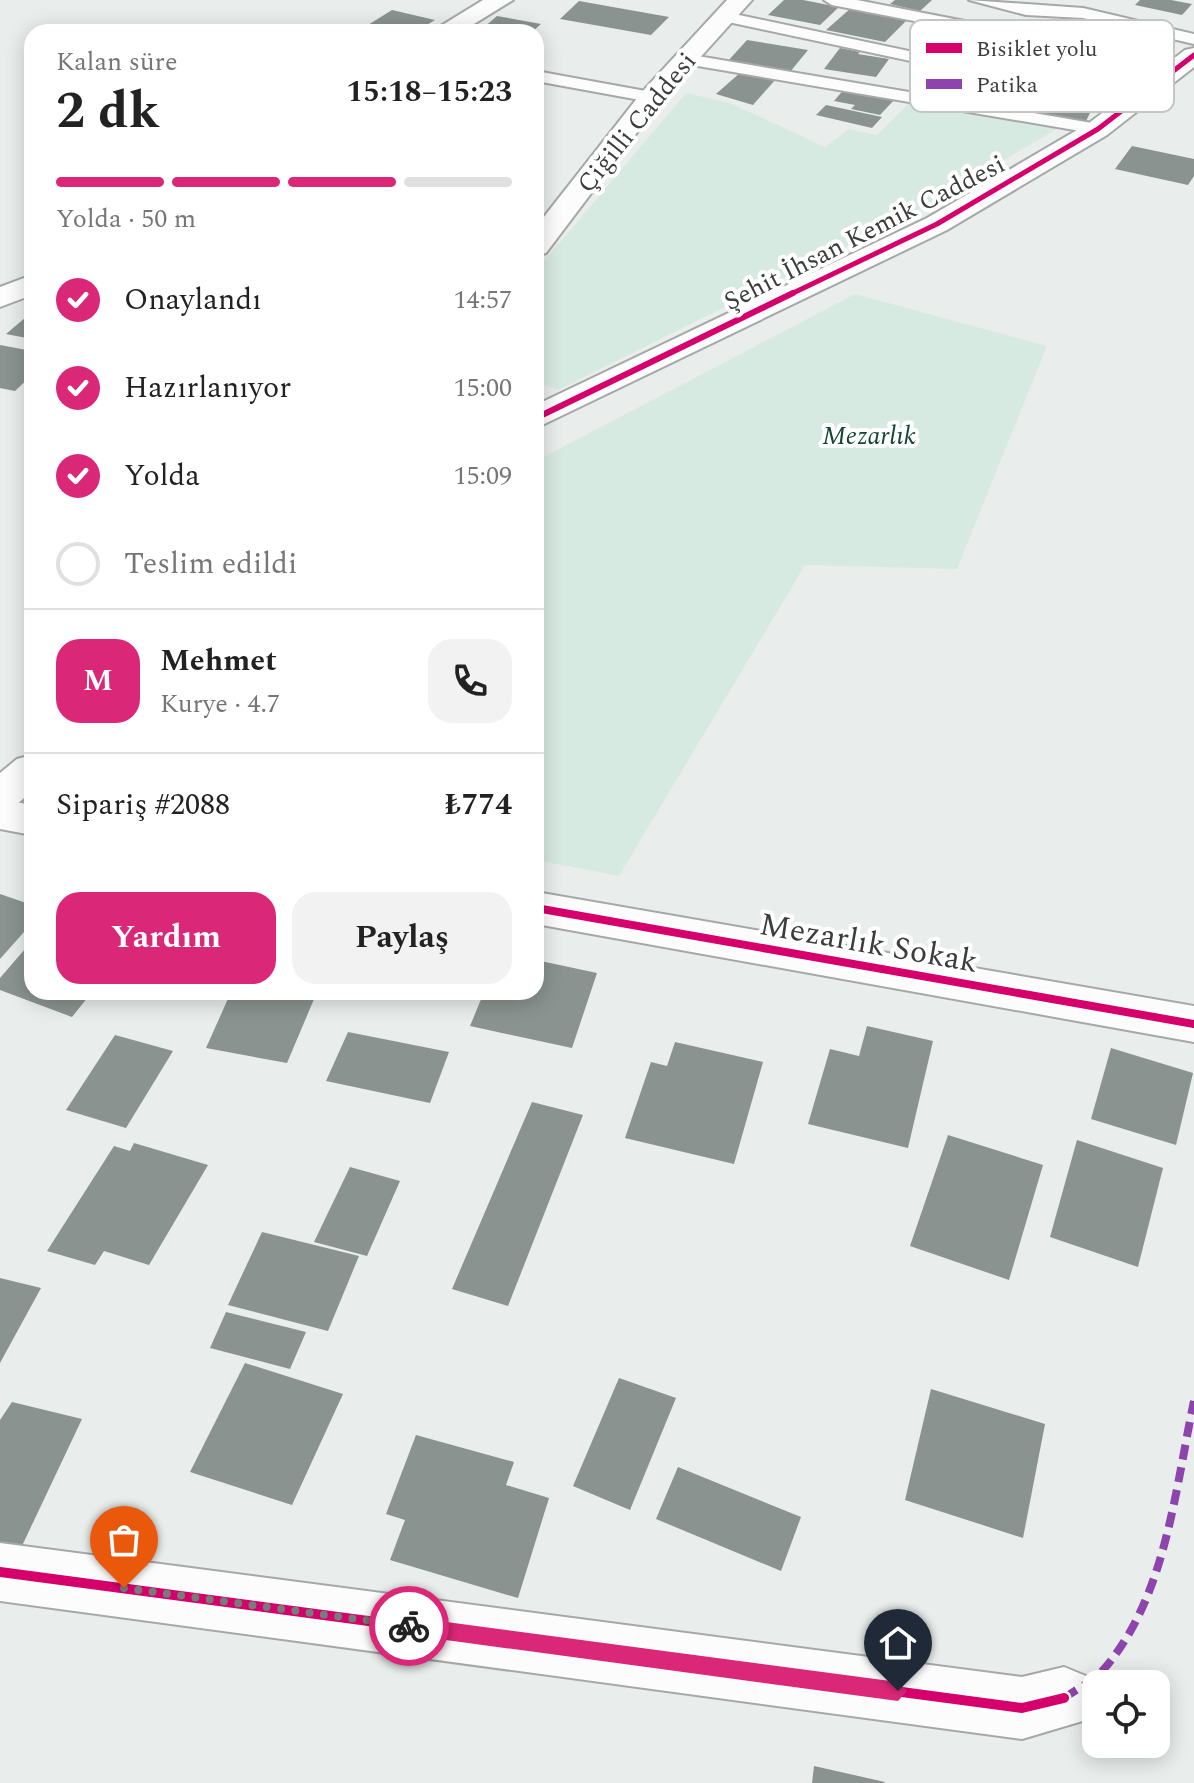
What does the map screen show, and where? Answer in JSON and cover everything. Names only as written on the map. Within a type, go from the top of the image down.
[{"type":"street","points":[[458,24],[501,0]]},
{"type":"street","name":"Çiğilli Caddesi","points":[[544,237],[651,97],[733,8]]},
{"type":"street","name":"Şehit İhsan Kemik Caddesi","points":[[544,414],[937,224],[1098,129],[1119,112]]},
{"type":"street","points":[[0,796],[24,776]]},
{"type":"street","points":[[0,814],[24,818]]},
{"type":"street","name":"Mezarlık Sokak","points":[[544,909],[1194,1024]]},
{"type":"street","points":[[0,1572],[1022,1708],[1064,1698]]},
{"type":"lane","points":[[832,0],[948,20]]},
{"type":"lane","points":[[977,0],[1026,10],[1116,20]]},
{"type":"lane","points":[[733,8],[910,50]]},
{"type":"lane","points":[[1174,34],[1194,39]]},
{"type":"lane","points":[[686,59],[910,97]]},
{"type":"lane","points":[[544,77],[651,97]]},
{"type":"lane","points":[[998,112],[1098,129]]},
{"type":"green space","points":[[686,93],[730,103],[825,147],[849,129],[877,135],[909,103],[910,112],[966,112],[1060,127],[912,214],[558,390],[544,384],[544,262]]},
{"type":"green space","name":"Mezarlık","points":[[855,294],[1047,346],[957,569],[805,565],[619,876],[544,862],[544,457]]},
{"type":"building","points":[[784,0],[839,7],[820,25],[768,15]]},
{"type":"building","points":[[895,0],[932,0],[920,11],[890,4]]},
{"type":"building","points":[[1140,0],[1192,4],[1182,15],[1135,5]]},
{"type":"building","points":[[579,1],[669,17],[651,35],[560,19]]},
{"type":"building","points":[[851,8],[908,19],[885,42],[826,30]]},
{"type":"building","points":[[392,10],[435,20],[428,24],[370,24]]},
{"type":"building","points":[[497,16],[541,24],[488,24]]},
{"type":"building","points":[[747,40],[808,50],[790,72],[728,61]]},
{"type":"building","points":[[840,48],[889,59],[876,77],[824,69]]},
{"type":"building","points":[[741,72],[776,79],[753,105],[716,94]]},
{"type":"building","points":[[845,88],[895,99],[880,115],[851,109],[855,105],[834,101]]},
{"type":"building","points":[[826,105],[882,117],[872,128],[816,115]]},
{"type":"building","points":[[1033,112],[1090,112],[1086,121]]},
{"type":"building","points":[[1132,146],[1194,159],[1194,176],[1188,185],[1115,169]]},
{"type":"building","points":[[24,319],[24,337],[6,334]]},
{"type":"building","points":[[0,345],[24,350],[24,383],[15,391],[0,388]]},
{"type":"building","points":[[0,894],[24,902],[24,932],[0,959]]},
{"type":"building","points":[[24,950],[24,999],[0,990],[0,978]]},
{"type":"building","points":[[544,962],[597,973],[572,1048],[470,1026],[481,1000],[544,1000]]},
{"type":"building","points":[[27,1000],[86,1000],[72,1017]]},
{"type":"building","points":[[227,1000],[314,1000],[287,1063],[206,1048]]},
{"type":"building","points":[[867,1026],[933,1041],[908,1148],[808,1124],[830,1049],[859,1056]]},
{"type":"building","points":[[348,1032],[449,1052],[430,1103],[326,1081]]},
{"type":"building","points":[[115,1035],[173,1051],[126,1128],[66,1110]]},
{"type":"building","points":[[675,1042],[763,1062],[734,1164],[625,1138],[651,1062],[667,1066]]},
{"type":"building","points":[[1111,1048],[1193,1073],[1176,1145],[1091,1119]]},
{"type":"building","points":[[532,1102],[583,1115],[508,1306],[452,1289]]},
{"type":"building","points":[[948,1135],[1043,1165],[1009,1280],[910,1246]]},
{"type":"building","points":[[1077,1140],[1163,1168],[1138,1267],[1050,1237]]},
{"type":"building","points":[[134,1143],[208,1165],[149,1265],[104,1251],[95,1265],[47,1251],[114,1146],[130,1151]]},
{"type":"building","points":[[350,1167],[400,1181],[367,1256],[314,1242]]},
{"type":"building","points":[[262,1232],[359,1256],[328,1331],[228,1305]]},
{"type":"building","points":[[0,1278],[41,1288],[0,1363]]},
{"type":"building","points":[[226,1312],[306,1332],[290,1369],[210,1348]]},
{"type":"building","points":[[245,1363],[343,1394],[292,1505],[190,1472]]},
{"type":"building","points":[[619,1378],[676,1398],[630,1510],[573,1486]]},
{"type":"building","points":[[931,1389],[1045,1424],[1023,1538],[905,1500]]},
{"type":"building","points":[[12,1402],[82,1419],[21,1548],[0,1543],[0,1420]]},
{"type":"building","points":[[416,1435],[514,1462],[506,1485],[549,1498],[518,1598],[390,1560],[405,1520],[386,1514]]},
{"type":"building","points":[[678,1467],[801,1517],[781,1571],[656,1519]]},
{"type":"building","points":[[814,1766],[885,1782],[812,1783]]},
{"type":"marked path","points":[[1064,1698],[1104,1669],[1124,1642],[1140,1611],[1164,1542],[1194,1401]]},
{"type":"cycle path","points":[[1174,70],[1194,55]]},
{"type":"cycle path","points":[[544,414],[937,224],[1098,129],[1120,112]]},
{"type":"cycle path","points":[[544,909],[1194,1024]]},
{"type":"cycle path","points":[[0,1572],[1022,1708],[1064,1698]]},
{"type":"way so far","points":[[124,1588],[409,1626]]},
{"type":"route","points":[[409,1626],[898,1691]]}]
